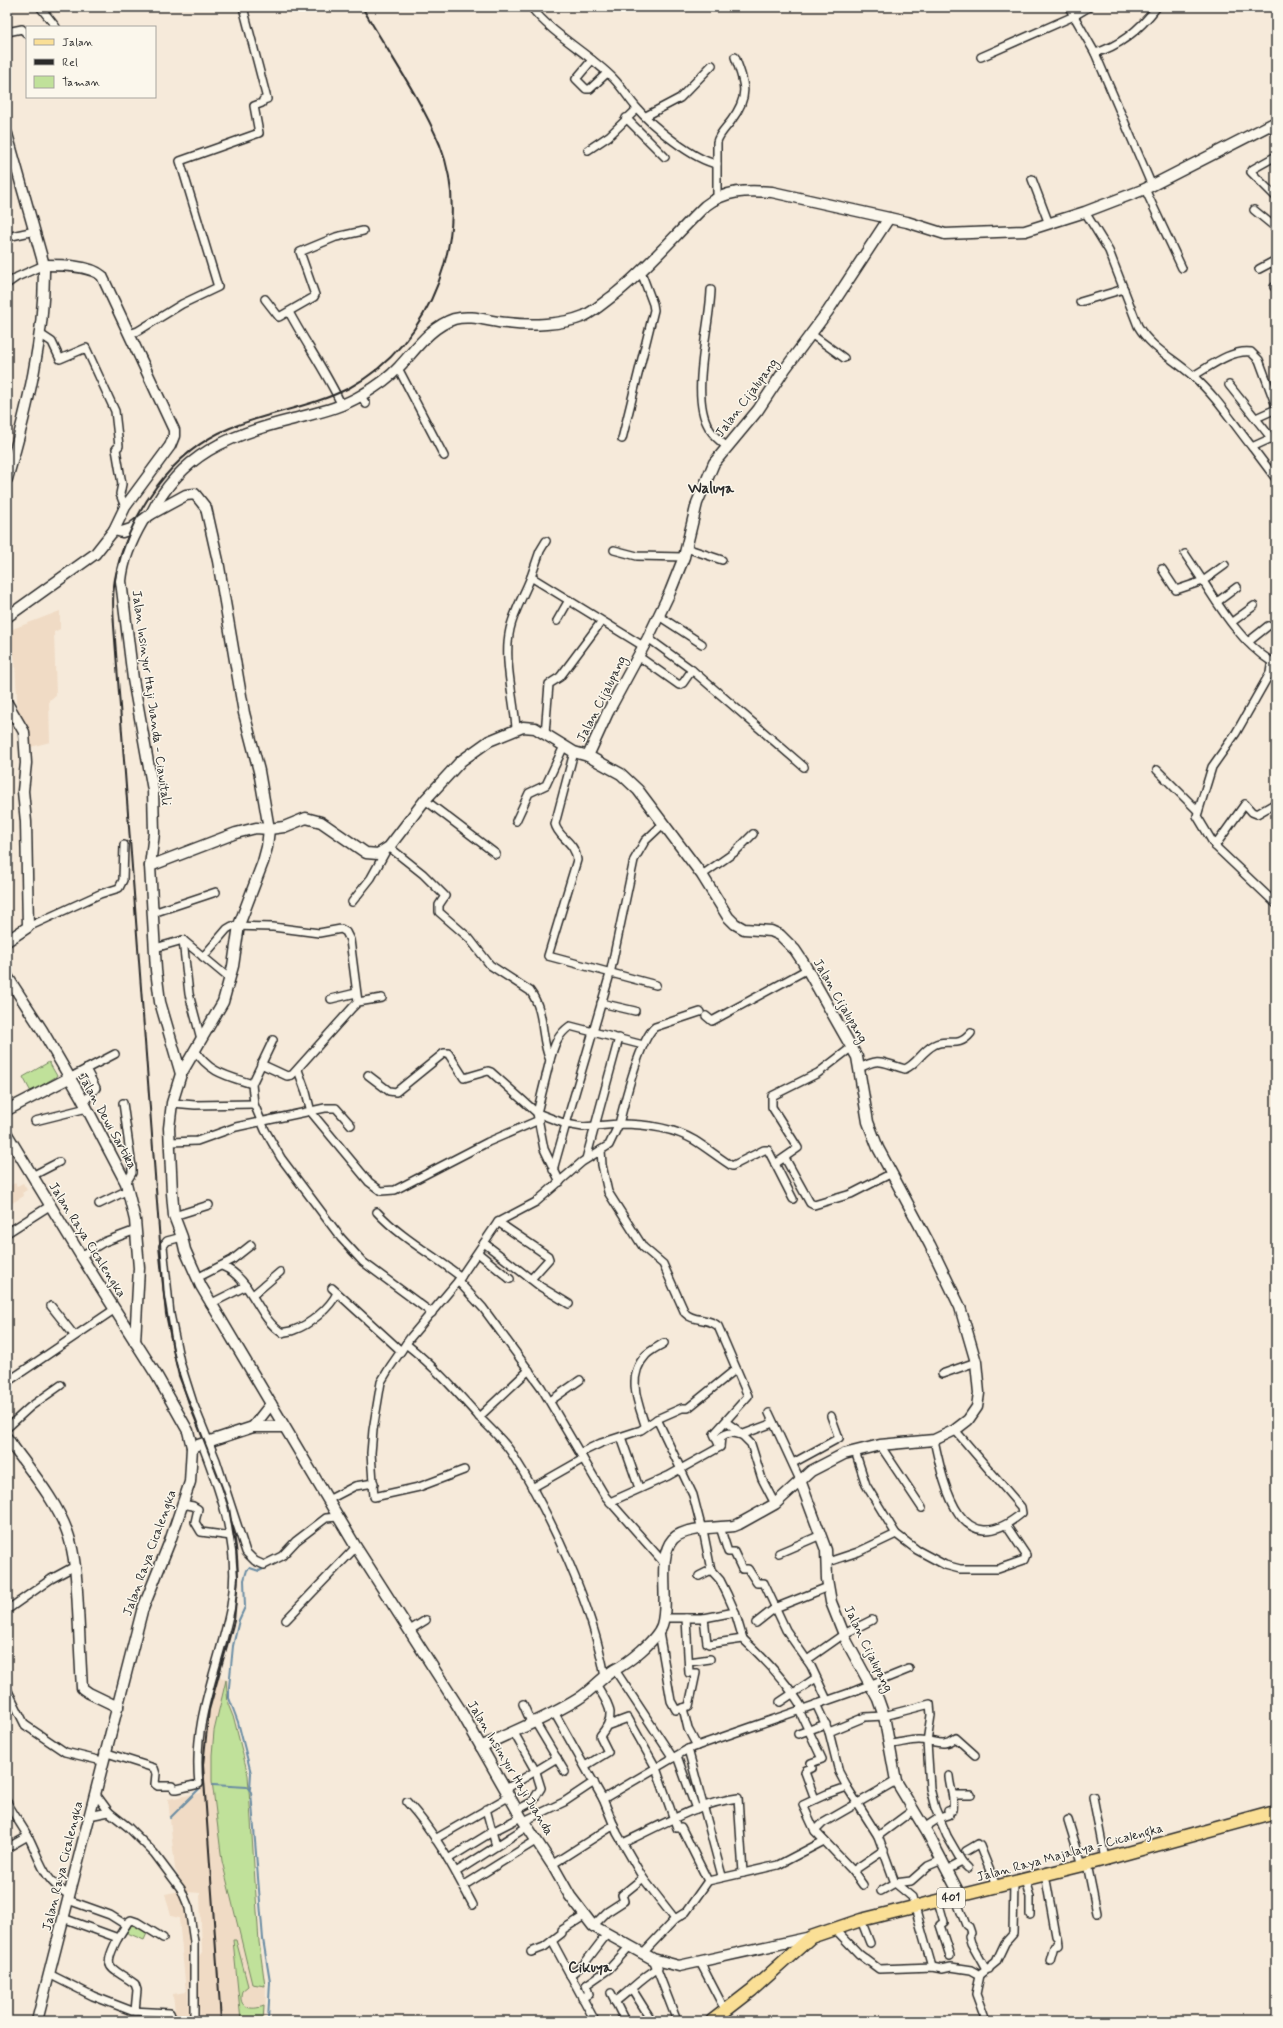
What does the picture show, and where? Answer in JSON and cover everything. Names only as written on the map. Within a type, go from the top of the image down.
[{"type":"main road","name":"Jalan Raya Majalaya - Cicalengka","points":[[712,2021],[763,1980],[811,1937],[861,1920],[1084,1865],[1276,1812]]},
{"type":"street","points":[[40,7],[55,26]]},
{"type":"street","points":[[129,334],[138,331],[182,304],[218,287],[180,161],[259,133],[254,106],[267,99],[242,7]]},
{"type":"street","points":[[531,7],[547,27],[607,73],[637,109],[675,142],[705,161],[717,164]]},
{"type":"street","points":[[1069,7],[1095,53],[1182,268]]},
{"type":"street","points":[[981,57],[1074,16],[1089,7]]},
{"type":"street","points":[[1095,53],[1103,51],[1136,31],[1157,7]]},
{"type":"street","points":[[7,32],[22,29],[26,33]]},
{"type":"street","points":[[717,198],[718,139],[737,112],[745,93],[745,83],[735,57]]},
{"type":"street","points":[[592,60],[576,79],[586,90],[590,89],[607,73]]},
{"type":"street","points":[[646,116],[680,98],[712,65]]},
{"type":"street","points":[[588,150],[609,136],[637,109]]},
{"type":"street","points":[[626,118],[665,157]]},
{"type":"street","points":[[151,514],[162,491],[184,466],[223,442],[244,433],[364,400],[377,386],[398,368],[434,329],[455,319],[473,318],[523,324],[558,322],[582,316],[598,308],[641,272],[694,216],[717,198],[742,191],[772,192],[889,218],[937,232],[954,234],[987,231],[1018,231],[1049,224],[1085,212],[1148,187],[1273,126]]},
{"type":"street","points":[[7,134],[36,231],[44,265],[40,334],[23,424],[7,479]]},
{"type":"street","points":[[1274,160],[1253,169],[1251,175],[1276,197]]},
{"type":"street","points":[[1032,179],[1049,224]]},
{"type":"street","points":[[1254,210],[1276,228]]},
{"type":"street","points":[[1085,212],[1109,251],[1138,326],[1144,336],[1160,351],[1193,376],[1214,398],[1276,479]]},
{"type":"street","name":"Jalan Cijalupang","points":[[889,218],[758,410],[714,463],[703,488],[685,553],[659,616],[608,712],[588,756],[612,768],[630,782],[664,823],[702,875],[728,917],[735,924],[744,930],[771,931],[780,935],[795,950],[808,969],[857,1057],[868,1122],[878,1148],[930,1245],[958,1307],[976,1362],[979,1393],[977,1407],[968,1420],[954,1430],[934,1440],[880,1445],[855,1450],[811,1471],[800,1480],[826,1550],[828,1562],[828,1587],[831,1602],[844,1634],[868,1684],[878,1699],[884,1716],[896,1781],[942,1860],[958,1896]]},
{"type":"street","points":[[7,237],[36,231]]},
{"type":"street","points":[[265,299],[278,316],[289,312],[315,296],[300,252],[336,237],[363,231]]},
{"type":"street","points":[[1259,269],[1276,260]]},
{"type":"street","points":[[7,284],[17,277],[44,265],[61,265],[98,273],[106,282],[171,424],[174,436],[170,446],[125,507],[114,530],[96,554],[7,617]]},
{"type":"street","points":[[622,439],[654,310],[641,272]]},
{"type":"street","points":[[1080,302],[1124,289]]},
{"type":"street","points":[[711,290],[704,343],[701,398],[707,425],[712,433],[727,447]]},
{"type":"street","points":[[289,312],[304,340],[330,378],[342,406]]},
{"type":"street","points":[[40,334],[52,342],[60,359],[86,348],[115,411],[119,446],[116,449],[122,484],[120,494],[125,507]]},
{"type":"street","points":[[811,334],[844,358]]},
{"type":"street","points":[[1193,376],[1217,362],[1234,355],[1251,352],[1259,360],[1276,407],[1256,418]]},
{"type":"street","points":[[398,368],[444,456]]},
{"type":"street","points":[[1229,385],[1275,439],[1252,446]]},
{"type":"street","points":[[114,530],[122,532],[142,522],[151,514],[192,493],[198,496],[206,508],[218,561],[244,713],[259,771],[269,829],[267,847],[263,862],[239,925],[230,979],[221,1006],[181,1074],[172,1103],[169,1128],[174,1216],[185,1250],[210,1304],[271,1404],[283,1427],[253,1427],[192,1448]]},
{"type":"street","name":"Jalan Insinyur Haji Juanda - Ciawitali","points":[[142,522],[122,564],[121,581],[133,679],[153,790],[154,833],[150,866],[160,1002],[181,1074]]},
{"type":"street","points":[[516,728],[508,662],[508,643],[515,613],[532,578],[540,551],[546,540]]},
{"type":"street","points":[[614,550],[637,556],[685,553],[722,560]]},
{"type":"street","points":[[1185,554],[1217,602],[1248,642],[1261,654],[1274,660],[1270,673],[1240,728],[1212,767],[1197,816],[1199,822],[1215,846],[1276,904]]},
{"type":"street","points":[[1162,569],[1176,590],[1203,582],[1225,565]]},
{"type":"street","points":[[532,578],[569,600],[601,622],[646,642],[692,670],[804,767]]},
{"type":"street","points":[[1217,602],[1238,587]]},
{"type":"street","points":[[557,621],[569,600]]},
{"type":"street","points":[[1232,622],[1254,606]]},
{"type":"street","points":[[659,616],[702,644]]},
{"type":"street","points":[[545,734],[549,684],[560,677],[601,622]]},
{"type":"street","points":[[1248,642],[1268,626]]},
{"type":"street","points":[[638,656],[679,685],[683,684],[692,670]]},
{"type":"street","points":[[7,703],[24,732],[26,762],[23,791],[26,822],[28,927]]},
{"type":"street","points":[[352,902],[371,878],[388,848],[425,800],[448,773],[470,754],[489,741],[516,728],[529,726],[574,752],[588,756]]},
{"type":"street","points":[[516,821],[529,793],[546,785],[564,746]]},
{"type":"street","points":[[574,752],[555,824],[556,829],[574,847],[577,860],[548,956],[610,974],[656,985]]},
{"type":"street","points":[[1157,770],[1198,811]]},
{"type":"street","points":[[425,800],[496,854]]},
{"type":"street","points":[[1215,846],[1245,804],[1252,812],[1257,814],[1276,803]]},
{"type":"street","points":[[150,866],[236,833],[256,828],[269,829],[284,827],[299,819],[311,818],[321,822],[366,853],[378,854],[388,848]]},
{"type":"street","points":[[553,1170],[610,974],[634,860],[645,841],[664,823]]},
{"type":"street","points":[[702,875],[735,852],[753,834]]},
{"type":"street","points":[[7,941],[28,927],[100,894],[119,888],[123,880],[124,845]]},
{"type":"street","points":[[388,848],[423,874],[445,896],[439,905],[439,912],[469,938],[480,950],[486,962],[530,991],[537,1002],[550,1060]]},
{"type":"street","points":[[153,913],[216,892]]},
{"type":"street","points":[[203,957],[227,929],[239,925],[319,932],[343,929],[350,940],[358,1002]]},
{"type":"street","points":[[183,940],[230,979]]},
{"type":"street","points":[[155,948],[183,940]]},
{"type":"street","points":[[183,940],[189,994],[201,1040]]},
{"type":"street","points":[[464,1470],[419,1487],[374,1497],[371,1453],[381,1382],[401,1351],[460,1279],[498,1222],[536,1202],[586,1159],[611,1142],[619,1124],[625,1099],[643,1045],[651,1030],[655,1027],[703,1014],[712,1021],[808,969]]},
{"type":"street","name":"Jalan Dewi Sartika","points":[[7,976],[42,1030],[85,1105],[109,1147],[127,1186],[136,1230],[139,1268],[135,1342]]},
{"type":"street","points":[[331,999],[356,993]]},
{"type":"street","points":[[261,1064],[287,1076],[298,1070],[345,1014],[358,1002],[382,998]]},
{"type":"street","points":[[601,1003],[635,1011]]},
{"type":"street","points":[[560,1182],[544,1149],[538,1117],[550,1060],[556,1040],[567,1029],[574,1026],[643,1045]]},
{"type":"street","points":[[858,1069],[871,1062],[879,1061],[905,1069],[913,1065],[934,1044],[957,1043],[965,1040],[971,1033]]},
{"type":"street","points":[[586,1159],[619,1038]]},
{"type":"street","points":[[273,1040],[252,1084],[254,1104],[261,1120],[289,1171],[341,1238],[363,1262],[432,1313]]},
{"type":"street","points":[[775,1164],[797,1150],[798,1146],[772,1107],[772,1096],[818,1073],[852,1047]]},
{"type":"street","points":[[195,1050],[206,1065],[214,1071],[252,1084]]},
{"type":"street","points":[[368,1075],[389,1091],[396,1092],[444,1053],[448,1053],[464,1078],[488,1071],[491,1072],[538,1117],[577,1127],[633,1124],[679,1133],[694,1140],[732,1166],[767,1150],[793,1199]]},
{"type":"street","points":[[7,1110],[115,1054]]},
{"type":"street","points":[[35,1121],[85,1105],[96,1088],[86,1069]]},
{"type":"street","points":[[298,1070],[311,1112],[374,1187],[387,1192],[395,1190],[538,1117]]},
{"type":"street","points":[[99,1204],[127,1186],[132,1173],[123,1103]]},
{"type":"street","points":[[172,1103],[195,1105],[254,1104]]},
{"type":"street","points":[[170,1142],[197,1141],[261,1120],[333,1107],[338,1110],[351,1125]]},
{"type":"street","name":"Jalan Raya Cicalengka","points":[[7,1134],[183,1421],[192,1448],[190,1482],[142,1611],[118,1707],[103,1757],[37,2021]]},
{"type":"street","points":[[601,1150],[602,1165],[608,1192],[643,1246],[663,1264],[685,1313],[690,1317],[712,1321],[718,1326],[748,1396],[713,1435],[720,1447]]},
{"type":"street","points":[[785,1158],[810,1203],[814,1205],[851,1194],[892,1173]]},
{"type":"street","points":[[32,1176],[59,1162]]},
{"type":"street","points":[[7,1233],[51,1205]]},
{"type":"street","points":[[174,1216],[209,1206]]},
{"type":"street","points":[[377,1212],[399,1234],[438,1259],[460,1279],[483,1308],[550,1401],[599,1487],[610,1502],[665,1564]]},
{"type":"street","points":[[498,1222],[548,1256],[549,1260],[531,1279]]},
{"type":"street","points":[[81,1256],[104,1242],[136,1230]]},
{"type":"street","points":[[7,1689],[25,1725],[64,1752],[103,1757],[154,1768],[156,1774],[155,1784],[158,1786],[172,1786],[174,1789],[177,1789],[200,1784],[198,1759],[201,1722],[231,1606],[233,1556],[231,1536],[218,1486],[180,1362],[170,1314],[164,1269],[163,1245],[167,1241],[182,1237]]},
{"type":"street","points":[[484,1243],[531,1279],[569,1304]]},
{"type":"street","points":[[197,1278],[222,1266],[251,1245]]},
{"type":"street","points":[[478,1253],[510,1279]]},
{"type":"street","points":[[222,1266],[233,1272],[246,1286],[262,1311],[282,1333],[288,1330],[292,1331],[303,1326],[328,1306],[335,1291],[401,1351]]},
{"type":"street","points":[[253,1295],[280,1272]]},
{"type":"street","points":[[210,1304],[246,1286]]},
{"type":"street","points":[[51,1306],[74,1335]]},
{"type":"street","points":[[7,1382],[74,1335],[115,1309]]},
{"type":"street","points":[[645,1426],[634,1392],[637,1373],[646,1355],[664,1343]]},
{"type":"street","points":[[406,1344],[428,1361],[510,1451],[532,1488],[571,1569],[600,1649],[605,1677]]},
{"type":"street","points":[[942,1374],[976,1362]]},
{"type":"street","points":[[532,1488],[582,1456],[621,1437],[642,1430],[645,1426],[657,1419],[695,1404],[736,1369]]},
{"type":"street","points":[[479,1417],[528,1370]]},
{"type":"street","points":[[550,1401],[580,1380]]},
{"type":"street","points":[[7,1428],[30,1407],[61,1385]]},
{"type":"street","points":[[253,1427],[271,1404]]},
{"type":"street","points":[[686,1618],[689,1673],[696,1673],[696,1679],[689,1706],[675,1710],[671,1701],[659,1632],[663,1618],[666,1551],[674,1538],[685,1532],[734,1526],[775,1504],[796,1487],[800,1480],[793,1462],[769,1413]]},
{"type":"street","points":[[793,1462],[839,1438],[831,1416]]},
{"type":"street","points":[[657,1419],[693,1495],[703,1530],[711,1570],[720,1580],[735,1612],[743,1639],[760,1655],[794,1694],[808,1731],[822,1759],[811,1762],[812,1768],[806,1770],[805,1772],[815,1799]]},
{"type":"street","points":[[726,1422],[736,1429],[751,1444],[762,1479],[775,1504]]},
{"type":"street","points":[[720,1447],[721,1437],[723,1435],[733,1432],[741,1435],[773,1423]]},
{"type":"street","name":"Jalan Insinyur Haji Juanda","points":[[283,1427],[356,1547],[459,1708],[480,1747],[523,1819],[553,1864],[570,1896],[593,1926],[653,1959],[679,1966],[741,1951],[811,1937]]},
{"type":"street","points":[[934,1440],[943,1481],[950,1501],[960,1514],[972,1527],[980,1530],[988,1530],[1006,1525],[1021,1513],[1021,1507],[954,1430]]},
{"type":"street","points":[[621,1437],[639,1488]]},
{"type":"street","points":[[7,1438],[59,1514],[71,1542],[78,1583],[81,1643],[80,1670],[82,1688],[118,1707]]},
{"type":"street","points":[[205,1443],[216,1460],[246,1552],[255,1561],[264,1565],[276,1559],[320,1522],[326,1518],[338,1517]]},
{"type":"street","points":[[880,1445],[922,1508]]},
{"type":"street","points":[[610,1502],[681,1469],[720,1447]]},
{"type":"street","points":[[855,1450],[866,1485],[896,1534],[917,1550],[945,1565],[960,1569],[985,1570],[998,1569],[1024,1560],[1026,1557],[1006,1525]]},
{"type":"street","points":[[328,1500],[355,1486],[374,1483]]},
{"type":"street","points":[[182,1504],[193,1506],[198,1509],[195,1522],[201,1532],[231,1536]]},
{"type":"street","points":[[720,1527],[728,1552],[734,1552],[742,1569],[748,1569],[757,1583],[764,1583],[786,1630],[807,1660],[827,1700]]},
{"type":"street","points":[[828,1562],[858,1552],[896,1534]]},
{"type":"street","points":[[779,1553],[821,1535]]},
{"type":"street","points":[[286,1620],[356,1547]]},
{"type":"street","points":[[7,1610],[51,1579],[75,1566]]},
{"type":"street","points":[[699,1576],[711,1570]]},
{"type":"street","points":[[756,1623],[775,1608],[828,1587]]},
{"type":"street","points":[[663,1618],[704,1618],[735,1612]]},
{"type":"street","points":[[704,1618],[707,1643],[743,1639]]},
{"type":"street","points":[[410,1630],[426,1620]]},
{"type":"street","points":[[807,1660],[844,1634],[872,1620]]},
{"type":"street","points":[[480,1747],[580,1698],[644,1647],[659,1632]]},
{"type":"street","points":[[689,1662],[710,1659]]},
{"type":"street","points":[[603,1799],[688,1749],[737,1734],[909,1669]]},
{"type":"street","points":[[615,1670],[675,1757],[696,1809]]},
{"type":"street","points":[[780,1702],[816,1678]]},
{"type":"street","points":[[596,1684],[610,1708],[610,1725]]},
{"type":"street","points":[[523,1704],[532,1721],[557,1758],[564,1772]]},
{"type":"street","points":[[816,1704],[829,1732],[839,1772],[878,1836],[895,1883],[912,1897],[932,1967]]},
{"type":"street","points":[[829,1732],[865,1717],[884,1716],[930,1704],[931,1715],[927,1742],[930,1788],[939,1818],[962,1862],[968,1868]]},
{"type":"street","points":[[683,1708],[688,1729],[697,1746]]},
{"type":"street","points":[[554,1712],[594,1782],[623,1843],[643,1878],[675,1919]]},
{"type":"street","points":[[585,1766],[608,1754],[608,1750],[600,1736],[610,1725],[628,1718],[656,1768],[677,1828],[681,1828],[708,1880]]},
{"type":"street","points":[[798,1734],[826,1724]]},
{"type":"street","points":[[456,1872],[496,1846],[523,1819],[530,1804],[540,1791],[536,1772],[513,1731]]},
{"type":"street","points":[[890,1744],[920,1740],[939,1744],[949,1743],[956,1738],[975,1755]]},
{"type":"street","points":[[688,1749],[705,1807],[722,1876]]},
{"type":"street","points":[[435,1838],[486,1808],[557,1758]]},
{"type":"street","points":[[924,1828],[939,1818],[949,1815],[948,1811],[953,1810],[954,1795],[950,1790],[949,1776]]},
{"type":"street","points":[[815,1831],[823,1824],[896,1781]]},
{"type":"street","points":[[448,1859],[492,1832],[564,1802],[594,1782]]},
{"type":"street","points":[[847,1787],[815,1799],[804,1805],[815,1831],[853,1871],[863,1885]]},
{"type":"street","points":[[95,1793],[108,1812],[128,1827],[154,1853],[181,1889],[186,1900],[194,1942],[194,2021]]},
{"type":"street","points":[[954,1795],[971,1795]]},
{"type":"street","points":[[1093,1796],[1106,1859]]},
{"type":"street","points":[[623,1843],[673,1818],[696,1809],[738,1798],[742,1873]]},
{"type":"street","points":[[7,1802],[28,1836],[43,1871],[52,1884],[68,1897],[110,1915],[126,1925]]},
{"type":"street","points":[[407,1802],[420,1816],[435,1838],[456,1872],[473,1905]]},
{"type":"street","points":[[486,1808],[496,1846]]},
{"type":"street","points":[[878,1836],[913,1810]]},
{"type":"street","points":[[89,1816],[108,1812]]},
{"type":"street","points":[[1068,1820],[1084,1865],[1097,1913]]},
{"type":"street","points":[[553,1864],[614,1825]]},
{"type":"street","points":[[7,1848],[28,1836]]},
{"type":"street","points":[[463,1886],[537,1840]]},
{"type":"street","points":[[643,1953],[675,1919],[686,1912],[708,1880],[778,1865],[824,1841]]},
{"type":"street","points":[[966,1852],[978,1844],[980,1846],[996,1886]]},
{"type":"street","points":[[853,1871],[884,1850]]},
{"type":"street","points":[[881,1891],[895,1883],[912,1880],[926,1867],[942,1860]]},
{"type":"street","points":[[947,1870],[962,1862]]},
{"type":"street","points":[[1044,1874],[1059,1945],[1054,1946],[1050,1960]]},
{"type":"street","points":[[593,1926],[607,1912],[624,1901],[622,1894],[643,1878]]},
{"type":"street","points":[[1020,1881],[1030,1897],[1030,1915]]},
{"type":"street","points":[[986,2021],[976,1994],[980,1975],[989,1969],[1000,1956],[1005,1943],[1013,1934],[1020,1881]]},
{"type":"street","points":[[958,1896],[966,1925],[969,1927],[971,1933],[971,1943],[985,1968],[989,1969]]},
{"type":"street","points":[[938,1901],[944,1922],[940,1925],[950,1956]]},
{"type":"street","points":[[532,1952],[544,1947],[562,1933],[562,1930],[584,1916]]},
{"type":"street","points":[[63,1918],[118,1938]]},
{"type":"street","points":[[135,2011],[137,1990],[136,1984],[114,1972],[111,1967],[110,1953],[126,1925],[131,1920],[163,1938]]},
{"type":"street","points":[[861,1920],[870,1943]]},
{"type":"street","points":[[835,1929],[859,1954],[879,1969],[932,1967],[942,1969],[951,1967],[971,1970],[980,1975]]},
{"type":"street","points":[[570,1975],[584,1964],[607,1934]]},
{"type":"street","points":[[552,1941],[595,2021]]},
{"type":"street","points":[[582,1998],[589,1994],[586,1985],[609,1970],[630,1946]]},
{"type":"street","points":[[653,1959],[658,1968],[676,2021]]},
{"type":"street","points":[[700,1962],[725,2010]]},
{"type":"street","points":[[615,2002],[632,1989],[644,1976],[658,1968]]},
{"type":"street","points":[[49,1974],[93,1996],[135,2011],[170,2013],[173,2021]]},
{"type":"street","points":[[632,1989],[652,2021]]},
{"type":"street","points":[[611,1994],[625,2021]]},
{"type":"shaded area","points":[[60,611],[60,629],[54,632],[56,696],[49,700],[50,742],[27,748],[25,723],[18,717],[15,662],[10,630]]},
{"type":"shaded area","points":[[15,1183],[17,1186],[23,1183],[27,1190],[22,1193],[24,1196],[7,1206],[7,1187]]},
{"type":"shaded area","points":[[215,1675],[228,1680],[229,1704],[235,1719],[248,1774],[260,1942],[266,1985],[265,2021],[200,2021],[196,1961],[202,1952],[200,1893],[187,1892],[175,1869],[168,1799],[201,1793],[200,1774],[204,1716]]},
{"type":"shaded area","points":[[180,1891],[184,1901],[188,1926],[191,1961],[188,1993],[190,2021],[176,2021],[173,1994],[186,1992],[179,1918],[171,1916],[165,1894]]},
{"type":"green space","points":[[49,1062],[57,1076],[31,1092],[23,1077]]},
{"type":"green space","points":[[226,1680],[228,1704],[234,1719],[248,1775],[259,1942],[265,1986],[252,1984],[222,1861],[212,1781],[212,1755],[214,1731]]},
{"type":"green space","points":[[130,1922],[148,1931],[144,1940],[125,1932]]},
{"type":"green space","points":[[233,1940],[236,1940],[248,1986],[242,1991],[241,1997],[243,2005],[250,2008],[264,2006],[263,2021],[241,2021]]},
{"type":"waterway","points":[[250,1789],[251,1773],[238,1722],[229,1698],[229,1687],[233,1646],[239,1620],[245,1607],[244,1580],[247,1570],[250,1568],[259,1571],[265,1568]]},
{"type":"waterway","points":[[213,1785],[247,1787],[251,1792],[263,1939],[270,1982],[268,2021]]},
{"type":"waterway","points":[[170,1818],[200,1788]]},
{"type":"railway","points":[[221,2021],[203,1765],[209,1710],[234,1621],[238,1578],[236,1551],[229,1508],[179,1376],[164,1296],[114,626],[113,593],[122,551],[131,529],[156,487],[189,452],[230,428],[245,422],[335,395],[349,388],[378,368],[403,344],[423,315],[438,283],[448,249],[452,213],[449,179],[440,145],[413,92],[362,7]]},
{"type":"district","name":"Waluya","points":[[711,489]]},
{"type":"district","name":"Cikuya","points":[[590,1968]]}]
